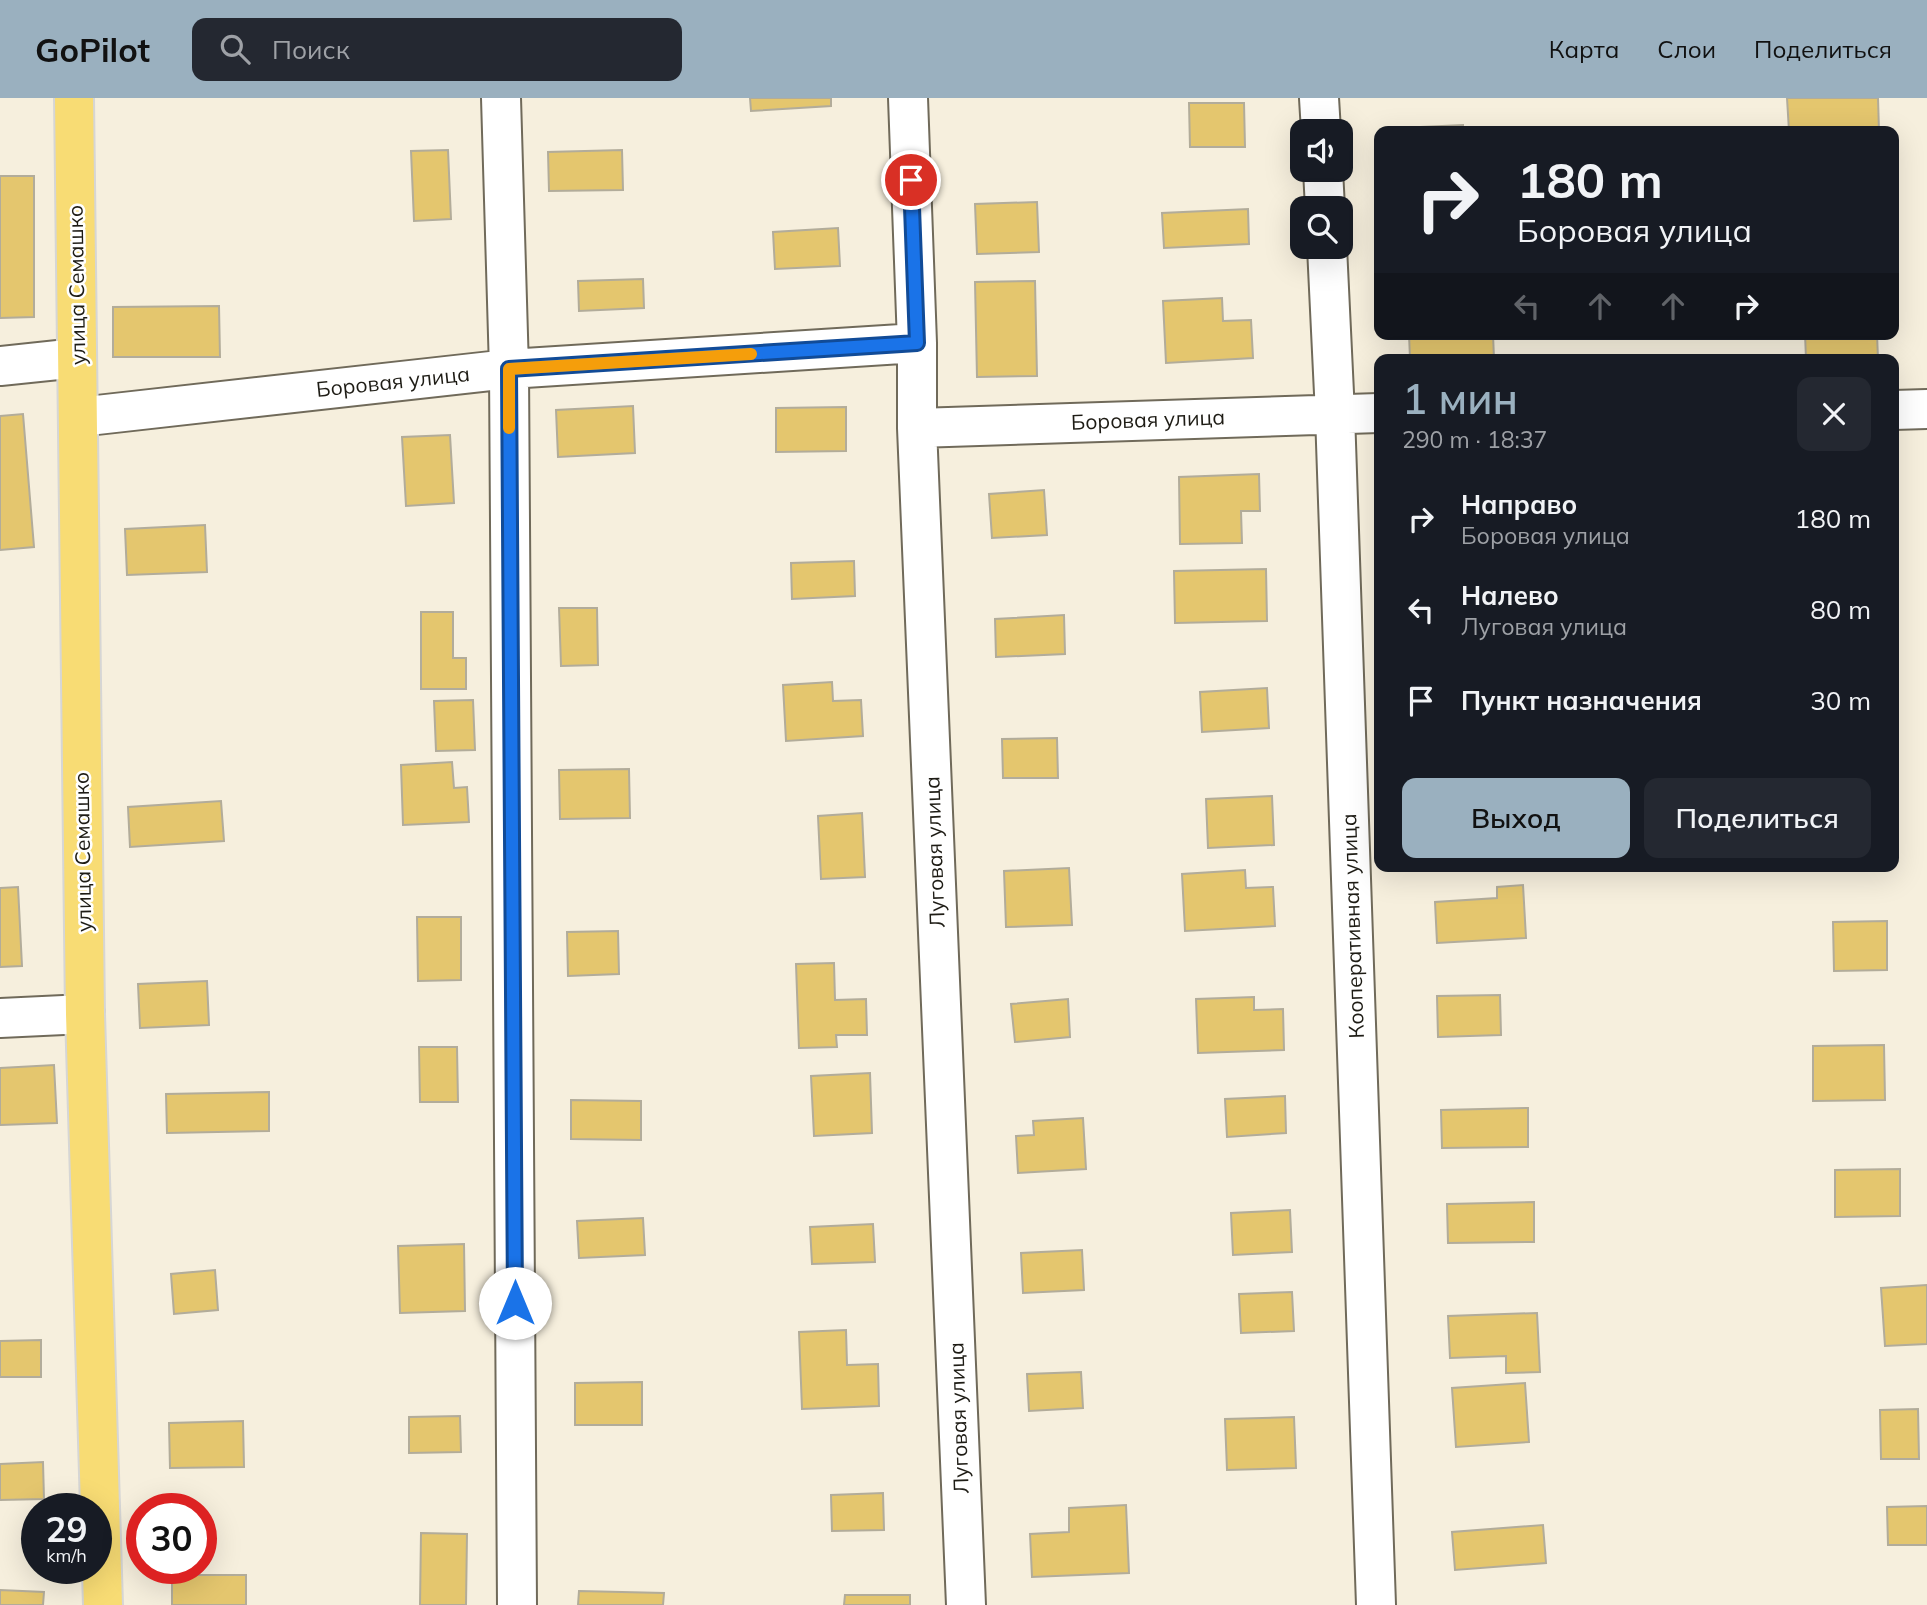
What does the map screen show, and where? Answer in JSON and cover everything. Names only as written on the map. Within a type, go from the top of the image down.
[{"type":"main road","name":"улица Семашко","points":[[75,98],[85,1014],[103,1605]]},
{"type":"street","points":[[501,98],[509,369],[517,1605]]},
{"type":"street","name":"Луговая улица","points":[[908,98],[917,343],[917,428],[966,1605]]},
{"type":"street","points":[[1320,98],[1321,119]]},
{"type":"street","name":"Кооперативная улица","points":[[1328,259],[1376,1605]]},
{"type":"street","name":"Боровая улица","points":[[79,417],[509,369],[917,343]]},
{"type":"street","points":[[0,366],[77,358]]},
{"type":"street","points":[[1899,410],[1927,410]]},
{"type":"street","name":"Боровая улица","points":[[917,428],[1374,413]]},
{"type":"street","points":[[0,1018],[85,1014]]},
{"type":"building","points":[[750,98],[831,98],[831,106],[751,111]]},
{"type":"building","points":[[1787,98],[1878,98],[1879,126],[1789,126]]},
{"type":"building","points":[[1189,103],[1244,103],[1245,147],[1190,147]]},
{"type":"building","points":[[448,150],[451,219],[414,221],[411,151]]},
{"type":"building","points":[[622,150],[623,190],[549,191],[548,152]]},
{"type":"building","points":[[0,176],[34,176],[34,317],[0,318]]},
{"type":"building","points":[[1037,202],[1039,252],[977,254],[975,204]]},
{"type":"building","points":[[1248,209],[1249,244],[1164,248],[1162,213]]},
{"type":"building","points":[[838,228],[840,266],[775,269],[773,232]]},
{"type":"building","points":[[643,279],[644,308],[579,311],[578,281]]},
{"type":"building","points":[[1035,281],[1037,376],[977,377],[975,282]]},
{"type":"building","points":[[1222,298],[1223,321],[1251,320],[1253,358],[1166,363],[1163,301]]},
{"type":"building","points":[[219,306],[220,357],[113,357],[113,307]]},
{"type":"building","points":[[1409,340],[1493,340],[1494,354],[1410,354]]},
{"type":"building","points":[[1805,340],[1877,340],[1878,354],[1806,354]]},
{"type":"building","points":[[633,406],[635,453],[558,457],[556,410]]},
{"type":"building","points":[[846,407],[846,451],[776,452],[776,408]]},
{"type":"building","points":[[23,414],[34,547],[0,550],[0,416]]},
{"type":"building","points":[[450,435],[454,503],[406,506],[402,437]]},
{"type":"building","points":[[1259,474],[1260,511],[1241,511],[1242,543],[1180,544],[1179,477]]},
{"type":"building","points":[[1044,490],[1047,535],[992,538],[989,494]]},
{"type":"building","points":[[205,525],[207,572],[127,575],[125,529]]},
{"type":"building","points":[[854,561],[855,596],[792,599],[791,563]]},
{"type":"building","points":[[1266,569],[1267,621],[1175,623],[1174,571]]},
{"type":"building","points":[[559,608],[597,608],[598,665],[561,666]]},
{"type":"building","points":[[421,612],[453,612],[453,658],[466,658],[466,689],[421,689]]},
{"type":"building","points":[[1064,615],[1065,654],[996,657],[995,619]]},
{"type":"building","points":[[832,682],[833,701],[861,700],[863,736],[786,741],[783,685]]},
{"type":"building","points":[[1267,688],[1269,728],[1202,732],[1200,692]]},
{"type":"building","points":[[473,700],[475,750],[436,751],[434,701]]},
{"type":"building","points":[[1057,738],[1058,778],[1003,778],[1002,739]]},
{"type":"building","points":[[452,762],[454,788],[467,787],[469,822],[403,825],[401,765]]},
{"type":"building","points":[[629,769],[630,818],[560,819],[559,770]]},
{"type":"building","points":[[1272,796],[1274,845],[1208,848],[1206,799]]},
{"type":"building","points":[[221,801],[224,841],[130,847],[128,807]]},
{"type":"building","points":[[862,813],[865,877],[821,879],[818,816]]},
{"type":"building","points":[[1069,868],[1072,925],[1006,927],[1004,871]]},
{"type":"building","points":[[1245,870],[1246,888],[1273,887],[1275,926],[1185,931],[1182,874]]},
{"type":"building","points":[[1523,885],[1526,938],[1437,943],[1435,902],[1497,898],[1497,887]]},
{"type":"building","points":[[18,887],[22,966],[0,967],[0,888]]},
{"type":"building","points":[[417,917],[461,917],[461,980],[418,981]]},
{"type":"building","points":[[1887,921],[1887,970],[1834,971],[1833,922]]},
{"type":"building","points":[[618,931],[619,974],[568,976],[567,932]]},
{"type":"building","points":[[834,963],[835,1000],[866,999],[867,1035],[836,1035],[837,1047],[799,1048],[796,964]]},
{"type":"building","points":[[207,981],[209,1025],[140,1028],[138,984]]},
{"type":"building","points":[[1500,995],[1501,1035],[1438,1037],[1437,996]]},
{"type":"building","points":[[1254,997],[1254,1010],[1283,1009],[1284,1050],[1198,1053],[1196,999]]},
{"type":"building","points":[[1068,999],[1070,1037],[1015,1042],[1011,1004]]},
{"type":"building","points":[[1884,1045],[1885,1100],[1813,1101],[1813,1046]]},
{"type":"building","points":[[419,1047],[457,1047],[458,1102],[420,1102]]},
{"type":"building","points":[[54,1065],[57,1123],[0,1125],[0,1068]]},
{"type":"building","points":[[870,1073],[872,1133],[814,1136],[811,1076]]},
{"type":"building","points":[[269,1092],[269,1131],[167,1133],[166,1094]]},
{"type":"building","points":[[1285,1096],[1286,1133],[1227,1137],[1225,1099]]},
{"type":"building","points":[[571,1100],[641,1101],[641,1140],[571,1139]]},
{"type":"building","points":[[1528,1108],[1528,1147],[1442,1148],[1441,1110]]},
{"type":"building","points":[[1083,1118],[1086,1169],[1018,1173],[1016,1136],[1034,1135],[1033,1121]]},
{"type":"building","points":[[1900,1169],[1900,1216],[1835,1217],[1835,1170]]},
{"type":"building","points":[[1534,1202],[1534,1242],[1448,1243],[1447,1204]]},
{"type":"building","points":[[1290,1210],[1292,1252],[1233,1255],[1231,1213]]},
{"type":"building","points":[[643,1218],[645,1255],[579,1258],[577,1221]]},
{"type":"building","points":[[873,1224],[875,1262],[812,1264],[810,1227]]},
{"type":"building","points":[[464,1244],[465,1311],[400,1313],[398,1246]]},
{"type":"building","points":[[1082,1250],[1084,1290],[1023,1293],[1021,1253]]},
{"type":"building","points":[[215,1270],[218,1310],[174,1314],[171,1274]]},
{"type":"building","points":[[1927,1285],[1927,1344],[1885,1346],[1881,1288]]},
{"type":"building","points":[[1292,1292],[1294,1331],[1241,1333],[1239,1294]]},
{"type":"building","points":[[1537,1313],[1540,1372],[1506,1373],[1506,1356],[1450,1358],[1448,1316]]},
{"type":"building","points":[[846,1330],[847,1365],[878,1364],[879,1406],[802,1409],[799,1332]]},
{"type":"building","points":[[41,1340],[41,1377],[0,1377],[0,1341]]},
{"type":"building","points":[[1081,1372],[1083,1408],[1029,1411],[1027,1374]]},
{"type":"building","points":[[642,1382],[642,1425],[575,1425],[575,1383]]},
{"type":"building","points":[[1525,1383],[1529,1442],[1456,1447],[1452,1388]]},
{"type":"building","points":[[1918,1409],[1919,1459],[1881,1459],[1880,1410]]},
{"type":"building","points":[[460,1416],[461,1452],[409,1453],[409,1417]]},
{"type":"building","points":[[1294,1417],[1296,1468],[1227,1470],[1225,1419]]},
{"type":"building","points":[[243,1421],[244,1467],[170,1468],[169,1423]]},
{"type":"building","points":[[43,1462],[44,1493],[21,1493],[21,1500],[0,1500],[0,1464]]},
{"type":"building","points":[[883,1493],[884,1530],[832,1531],[831,1495]]},
{"type":"building","points":[[1126,1505],[1129,1573],[1032,1577],[1030,1534],[1069,1532],[1069,1508]]},
{"type":"building","points":[[1927,1506],[1927,1545],[1888,1545],[1887,1507]]},
{"type":"building","points":[[1543,1525],[1546,1563],[1455,1570],[1452,1532]]},
{"type":"building","points":[[421,1533],[467,1534],[466,1605],[420,1605]]},
{"type":"building","points":[[217,1575],[246,1575],[246,1605],[172,1605],[172,1584],[217,1584]]},
{"type":"building","points":[[0,1590],[44,1592],[43,1605],[0,1605]]},
{"type":"building","points":[[579,1591],[664,1593],[663,1605],[578,1605]]},
{"type":"building","points":[[845,1595],[910,1595],[910,1605],[844,1605]]},
{"type":"slow traffic","points":[[509,428],[509,369],[751,354]]},
{"type":"route","points":[[515,1303],[509,369],[917,343],[911,180]]}]
